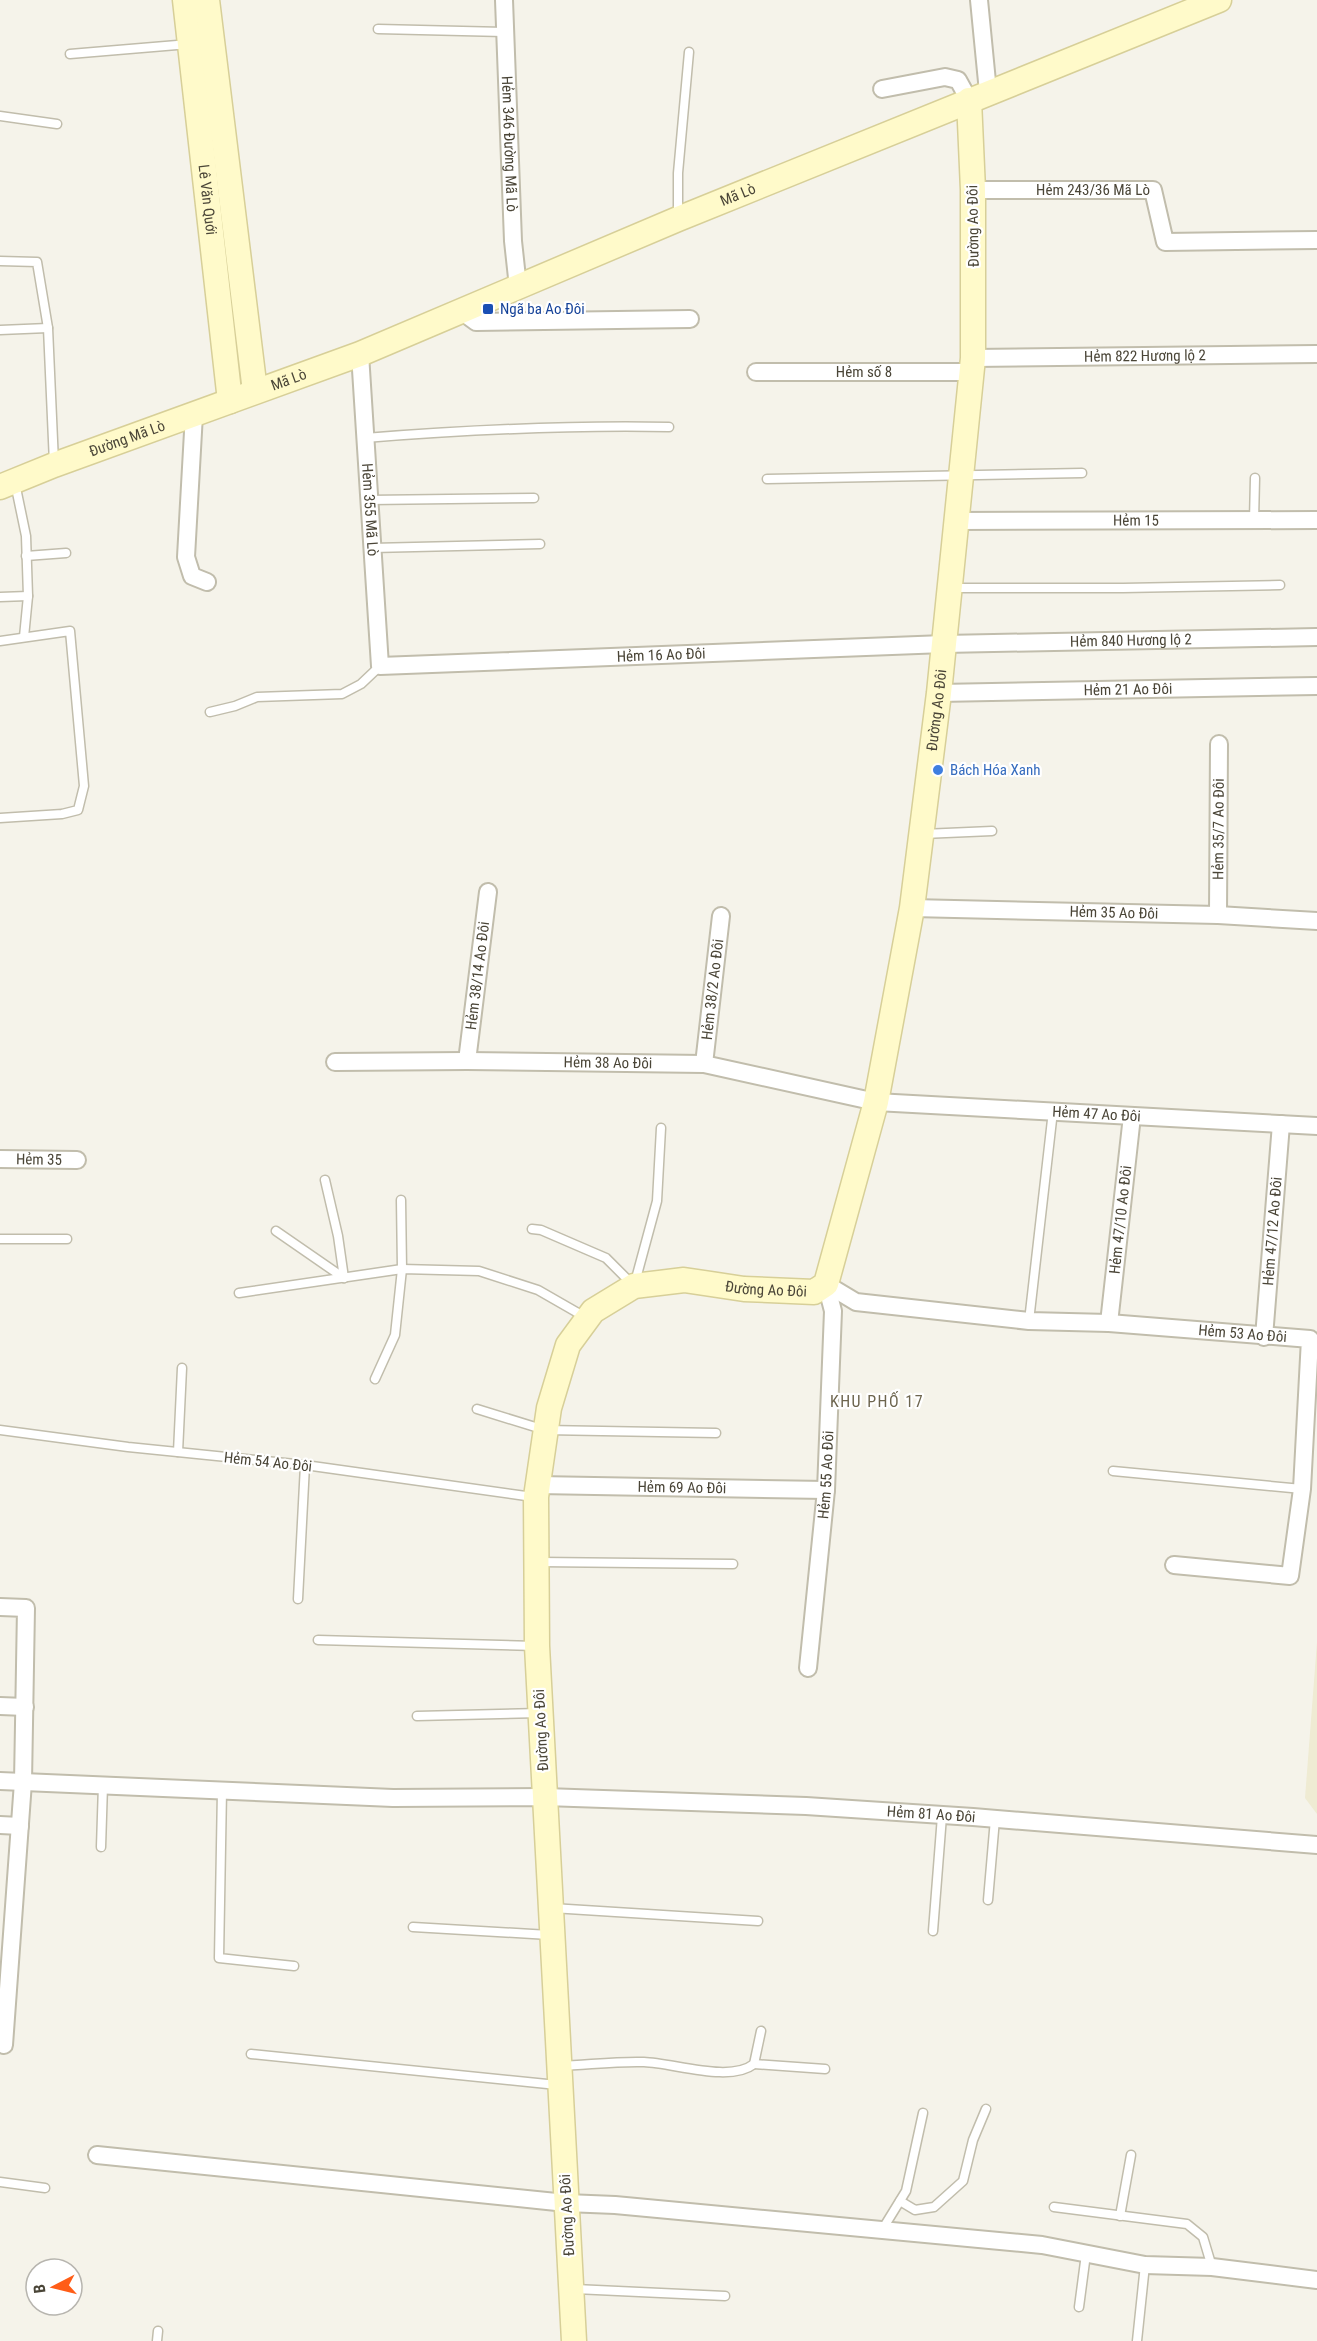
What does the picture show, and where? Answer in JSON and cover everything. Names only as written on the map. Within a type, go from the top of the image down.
[{"type":"street","name":"Lê Văn Quới","points":[[185,0],[230,401]]},
{"type":"street","name":"Lê Văn Quới","points":[[207,0],[255,391]]},
{"type":"street","name":"Hẻm 346 Đường Mã Lò","points":[[504,0],[513,241],[519,287]]},
{"type":"street","points":[[979,0],[979,96]]},
{"type":"street","name":"Mã Lò","points":[[255,391],[360,354],[678,219],[1207,2]]},
{"type":"street","points":[[882,89],[945,77],[958,80],[979,96]]},
{"type":"street","name":"Đường Ao Đôi","points":[[574,2341],[537,1646],[535,1562],[537,1491],[545,1430],[549,1408],[568,1345],[593,1311],[634,1286],[684,1280],[744,1288],[814,1292],[826,1284],[876,1102],[912,908],[939,693],[973,365],[973,190],[979,96]]},
{"type":"street","name":"Hẻm 243/36 Mã Lò","points":[[973,190],[1153,190],[1165,242],[1317,240]]},
{"type":"street","points":[[462,311],[476,322],[690,319]]},
{"type":"street","name":"Hẻm 355 Mã Lò","points":[[360,354],[380,666]]},
{"type":"street","name":"Hẻm 822 Hương lộ 2","points":[[973,365],[1317,354]]},
{"type":"street","name":"Hẻm số 8","points":[[756,372],[973,365]]},
{"type":"street","name":"Đường Mã Lò","points":[[7,484],[255,391]]},
{"type":"street","points":[[194,414],[186,557],[192,576],[207,582]]},
{"type":"street","name":"Hẻm 15","points":[[956,521],[1317,520]]},
{"type":"street","name":"Hẻm 840 Hương lộ 2","points":[[944,644],[1317,637]]},
{"type":"street","name":"Hẻm 16 Ao Đôi","points":[[380,666],[944,644]]},
{"type":"street","name":"Hẻm 21 Ao Đôi","points":[[939,693],[1317,686]]},
{"type":"street","name":"Hẻm 35/7 Ao Đôi","points":[[1218,915],[1219,744]]},
{"type":"street","name":"Hẻm 38/14 Ao Đôi","points":[[467,1061],[488,892]]},
{"type":"street","name":"Hẻm 35 Ao Đôi","points":[[912,908],[1218,915],[1317,921]]},
{"type":"street","name":"Hẻm 38/2 Ao Đôi","points":[[704,1064],[721,916]]},
{"type":"street","name":"Hẻm 38 Ao Đôi","points":[[335,1062],[704,1064],[876,1102]]},
{"type":"street","name":"Hẻm 47 Ao Đôi","points":[[876,1102],[1317,1126]]},
{"type":"street","name":"Hẻm 47/10 Ao Đôi","points":[[1108,1323],[1132,1116]]},
{"type":"street","name":"Hẻm 47/12 Ao Đôi","points":[[1264,1337],[1281,1124]]},
{"type":"street","name":"Hẻm 35","points":[[0,1159],[77,1160]]},
{"type":"street","name":"Hẻm 53 Ao Đôi","points":[[826,1284],[856,1302],[1029,1321],[1108,1323],[1314,1340],[1302,1489],[1290,1576],[1174,1566]]},
{"type":"street","name":"Hẻm 55 Ao Đôi","points":[[808,1668],[826,1490],[833,1311],[826,1284]]},
{"type":"street","name":"Hẻm 69 Ao Đôi","points":[[537,1491],[826,1490]]},
{"type":"street","points":[[0,1607],[26,1608],[23,1664],[25,1707],[23,1782],[20,1826],[8,1898],[4,2045]]},
{"type":"street","points":[[0,1706],[25,1707]]},
{"type":"street","name":"Hẻm 81 Ao Đôi","points":[[0,1781],[393,1798],[544,1797],[806,1806],[1317,1845]]},
{"type":"street","points":[[0,1825],[20,1826]]},
{"type":"street","points":[[97,2155],[566,2204],[615,2205],[1042,2245],[1145,2265],[1212,2267],[1317,2280]]},
{"type":"lane","points":[[378,29],[504,32]]},
{"type":"lane","points":[[70,54],[190,44]]},
{"type":"lane","points":[[678,219],[678,173],[689,52]]},
{"type":"lane","points":[[0,116],[57,124]]},
{"type":"lane","points":[[0,261],[37,262],[48,328],[54,465]]},
{"type":"lane","points":[[0,330],[48,328]]},
{"type":"lane","points":[[365,438],[432,432],[582,426],[669,427]]},
{"type":"lane","points":[[767,479],[1082,473]]},
{"type":"lane","points":[[1254,520],[1255,478]]},
{"type":"lane","points":[[7,484],[26,536],[27,596],[24,637]]},
{"type":"lane","points":[[369,500],[534,498]]},
{"type":"lane","points":[[372,548],[540,544]]},
{"type":"lane","points":[[26,556],[66,553]]},
{"type":"lane","points":[[950,588],[1280,585]]},
{"type":"lane","points":[[0,597],[27,596]]},
{"type":"lane","points":[[0,641],[70,631],[84,786],[78,810],[62,814],[0,818]]},
{"type":"lane","points":[[210,712],[235,706],[257,697],[342,694],[361,684],[380,666]]},
{"type":"lane","points":[[920,834],[992,831]]},
{"type":"lane","points":[[1029,1321],[1053,1111]]},
{"type":"lane","points":[[532,1229],[541,1230],[606,1258],[634,1286],[657,1201],[661,1128]]},
{"type":"lane","points":[[325,1180],[338,1236],[344,1278]]},
{"type":"lane","points":[[375,1379],[395,1335],[402,1269],[401,1200]]},
{"type":"lane","points":[[276,1232],[344,1278]]},
{"type":"lane","points":[[0,1239],[67,1239]]},
{"type":"lane","points":[[239,1293],[402,1269],[479,1271],[538,1290],[588,1318]]},
{"type":"lane","points":[[178,1452],[182,1368]]},
{"type":"lane","points":[[477,1409],[545,1430],[716,1433]]},
{"type":"lane","name":"Hẻm 54 Ao Đôi","points":[[0,1430],[128,1448],[537,1491]]},
{"type":"lane","points":[[298,1599],[305,1465]]},
{"type":"lane","points":[[1113,1471],[1302,1489]]},
{"type":"lane","points":[[535,1562],[733,1564]]},
{"type":"lane","points":[[318,1640],[537,1646]]},
{"type":"lane","points":[[417,1716],[540,1713]]},
{"type":"lane","points":[[101,1847],[103,1785]]},
{"type":"lane","points":[[222,1790],[219,1958],[294,1966]]},
{"type":"lane","points":[[933,1931],[942,1816]]},
{"type":"lane","points":[[988,1900],[995,1819]]},
{"type":"lane","points":[[551,1908],[758,1921]]},
{"type":"lane","points":[[413,1927],[553,1935]]},
{"type":"lane","points":[[754,2064],[761,2031]]},
{"type":"lane","points":[[251,2054],[560,2076],[645,2062],[724,2072],[746,2070],[754,2064],[825,2069]]},
{"type":"lane","points":[[900,2201],[915,2210],[934,2207],[963,2181],[973,2140],[986,2109]]},
{"type":"lane","points":[[882,2230],[906,2192],[923,2113]]},
{"type":"lane","points":[[1120,2216],[1131,2155]]},
{"type":"lane","points":[[0,2182],[45,2188]]},
{"type":"lane","points":[[1054,2207],[1187,2224],[1203,2237],[1212,2267]]},
{"type":"lane","points":[[1079,2307],[1086,2254]]},
{"type":"lane","points":[[1137,2341],[1145,2265]]},
{"type":"lane","points":[[571,2289],[725,2296]]},
{"type":"lane","points":[[157,2341],[159,2331]]},
{"type":"shaded area","points":[[1317,1642],[1317,1814],[1305,1798]]},
{"type":"place","name":"Ngã ba Ao Đôi","points":[[488,309]]},
{"type":"place","name":"Bách Hóa Xanh","points":[[938,770]]},
{"type":"district","name":"KHU PHỐ 17","points":[[877,1401]]}]
